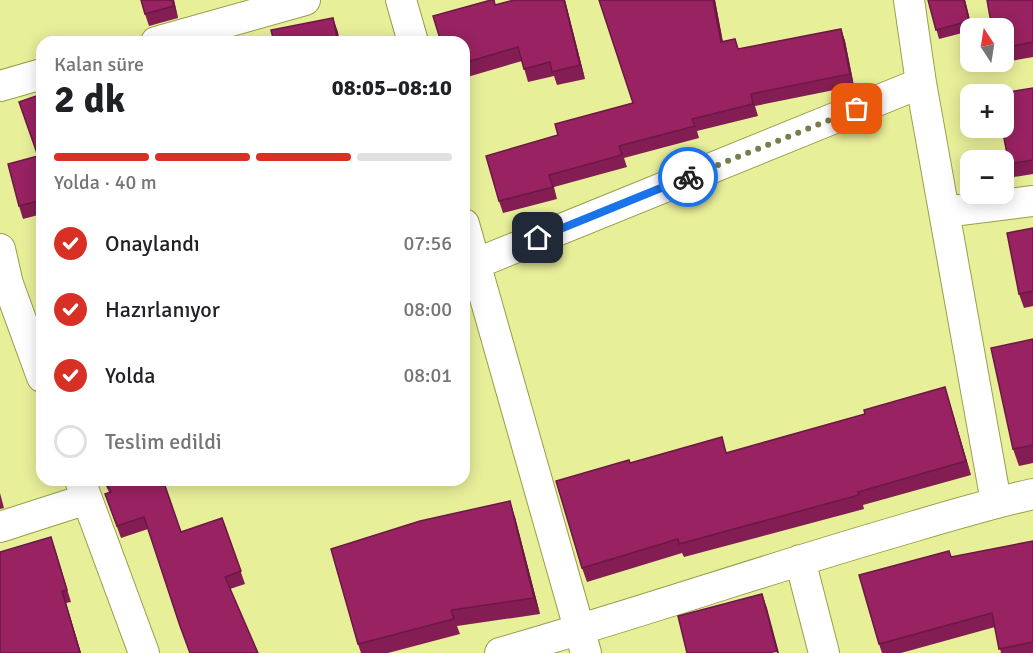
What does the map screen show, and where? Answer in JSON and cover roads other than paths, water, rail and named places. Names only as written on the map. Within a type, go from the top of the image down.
[{"type":"street","points":[[177,36],[305,0]]},
{"type":"street","points":[[401,0],[411,36]]},
{"type":"street","points":[[909,0],[921,83],[996,502]]},
{"type":"street","points":[[0,86],[36,76]]},
{"type":"street","points":[[475,264],[921,83]]},
{"type":"street","points":[[944,212],[1033,201]]},
{"type":"street","points":[[470,246],[583,642]]},
{"type":"street","points":[[0,249],[8,284],[36,361]]},
{"type":"street","points":[[0,527],[83,490],[144,653]]},
{"type":"street","points":[[500,653],[583,642],[800,560],[996,502],[1033,494]]},
{"type":"street","points":[[800,560],[824,653]]}]
